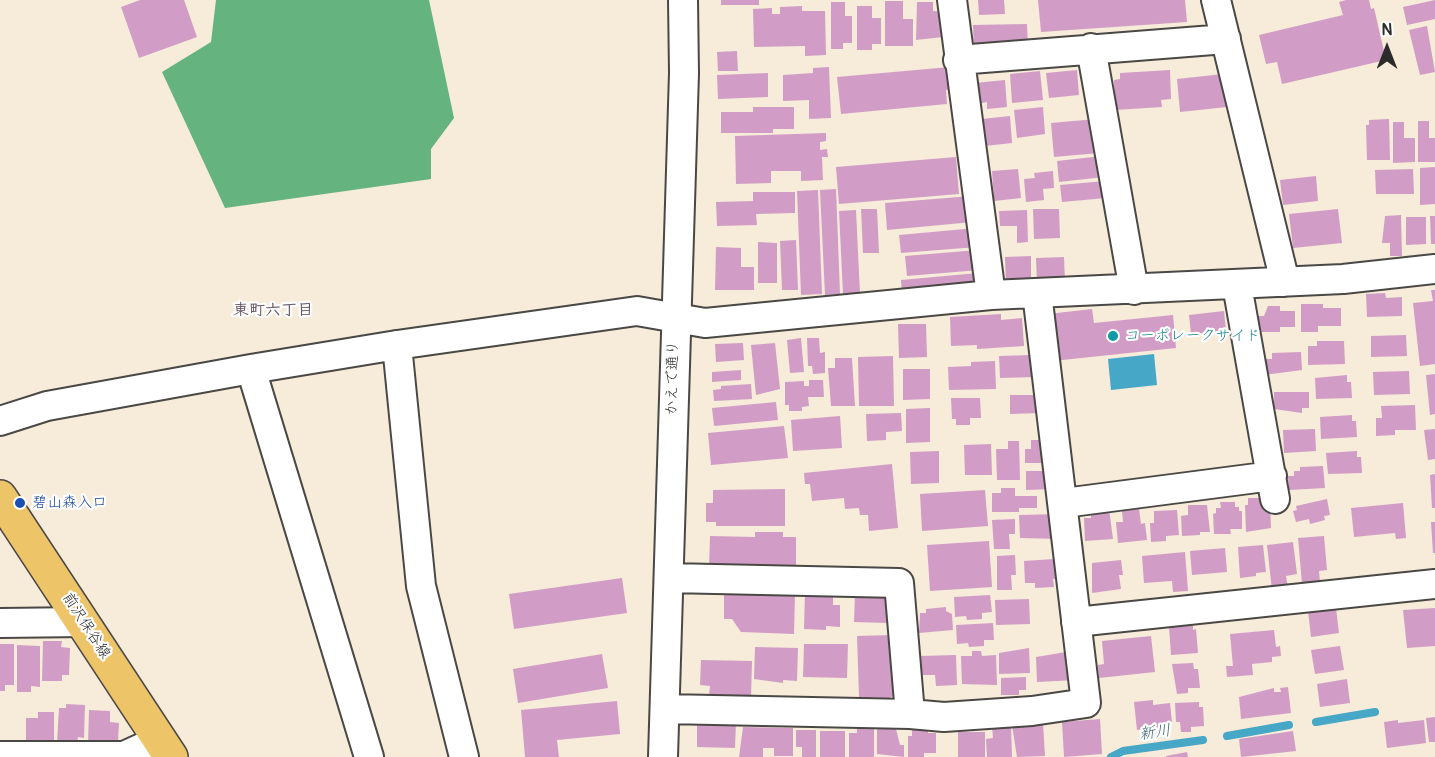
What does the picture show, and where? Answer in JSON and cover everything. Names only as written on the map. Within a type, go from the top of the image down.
[{"type":"main road","name":"前沢保谷線","points":[[0,497],[165,748]]},
{"type":"street","name":"かえで通り","points":[[663,757],[684,74],[683,0]]},
{"type":"street","points":[[952,0],[958,60],[991,295]]},
{"type":"street","points":[[1216,0],[1285,282]]},
{"type":"street","points":[[958,60],[1226,39]]},
{"type":"street","points":[[1091,48],[1134,290]]},
{"type":"street","points":[[0,421],[47,406],[251,369],[397,345],[637,311],[705,323],[991,295],[1238,285],[1435,269]]},
{"type":"street","points":[[1064,503],[1274,488],[1238,285]]},
{"type":"street","points":[[665,709],[910,714],[944,717],[1032,711],[1086,703],[1064,503],[1051,421],[1037,293]]},
{"type":"street","points":[[397,345],[421,586],[464,757]]},
{"type":"street","points":[[251,369],[369,757]]},
{"type":"street","points":[[669,578],[893,580],[899,583],[902,587],[910,714]]},
{"type":"street","points":[[1076,622],[1435,584]]},
{"type":"street","points":[[0,623],[84,622]]},
{"type":"street","points":[[0,756],[124,756],[165,748]]},
{"type":"green space","points":[[216,0],[429,0],[454,118],[431,149],[431,179],[225,208],[162,72],[211,42]]},
{"type":"water","points":[[1154,354],[1157,385],[1111,390],[1108,359]]},
{"type":"building","points":[[140,0],[184,0],[197,37],[139,58],[121,7]]},
{"type":"building","points":[[721,0],[759,0],[759,5],[721,5]]},
{"type":"building","points":[[978,0],[1004,0],[1005,14],[979,15]]},
{"type":"building","points":[[1038,0],[1185,0],[1187,22],[1041,32]]},
{"type":"building","points":[[1369,0],[1371,9],[1374,8],[1386,60],[1282,84],[1277,62],[1266,64],[1259,35],[1343,15],[1339,2]]},
{"type":"building","points":[[1435,0],[1435,19],[1407,25],[1403,7]]},
{"type":"building","points":[[885,1],[903,1],[903,19],[913,19],[913,46],[885,46]]},
{"type":"building","points":[[831,2],[845,2],[845,16],[852,16],[852,43],[843,43],[843,49],[831,49]]},
{"type":"building","points":[[917,2],[933,2],[933,11],[944,12],[943,37],[916,40]]},
{"type":"building","points":[[802,6],[802,11],[825,11],[826,55],[805,56],[805,46],[754,47],[753,9],[772,8],[772,14],[780,14],[780,7]]},
{"type":"building","points":[[857,6],[872,6],[872,18],[881,18],[881,44],[872,44],[872,50],[857,50]]},
{"type":"building","points":[[1027,24],[1028,47],[974,49],[973,25]]},
{"type":"building","points":[[1427,26],[1435,72],[1420,75],[1409,30]]},
{"type":"building","points":[[737,51],[738,71],[718,71],[717,52]]},
{"type":"building","points":[[829,67],[831,118],[809,119],[809,100],[783,101],[783,75],[813,73],[813,68]]},
{"type":"building","points":[[950,67],[952,89],[946,90],[947,104],[841,114],[837,77]]},
{"type":"building","points":[[1077,70],[1079,95],[1049,98],[1046,73]]},
{"type":"building","points":[[1170,70],[1171,99],[1161,100],[1162,107],[1115,110],[1114,80],[1120,79],[1120,73]]},
{"type":"building","points":[[1040,71],[1043,100],[1012,103],[1010,74]]},
{"type":"building","points":[[768,73],[768,97],[718,99],[717,75]]},
{"type":"building","points":[[1223,74],[1227,107],[1180,112],[1177,79]]},
{"type":"building","points":[[1005,80],[1007,107],[987,109],[987,102],[977,104],[975,83]]},
{"type":"building","points":[[753,107],[794,107],[794,129],[773,129],[773,133],[721,133],[721,112],[753,112]]},
{"type":"building","points":[[1043,107],[1045,134],[1017,138],[1014,110]]},
{"type":"building","points":[[1010,116],[1012,143],[985,146],[982,119]]},
{"type":"building","points":[[1096,119],[1099,153],[1054,157],[1051,123]]},
{"type":"building","points":[[1389,119],[1390,160],[1367,160],[1366,125],[1369,125],[1369,120]]},
{"type":"building","points":[[1418,121],[1429,121],[1429,138],[1435,138],[1435,162],[1418,162]]},
{"type":"building","points":[[1393,122],[1404,122],[1404,138],[1415,138],[1415,162],[1393,163]]},
{"type":"building","points":[[826,133],[826,141],[820,142],[820,150],[827,149],[828,157],[822,157],[823,180],[801,181],[801,171],[771,171],[771,183],[736,184],[735,136]]},
{"type":"building","points":[[1102,156],[1104,177],[1059,182],[1057,161]]},
{"type":"building","points":[[956,157],[959,194],[839,204],[836,167]]},
{"type":"building","points":[[1435,167],[1435,204],[1420,205],[1420,168]]},
{"type":"building","points":[[1018,169],[1021,198],[994,201],[992,171]]},
{"type":"building","points":[[1413,169],[1414,194],[1376,194],[1375,170]]},
{"type":"building","points":[[1053,171],[1054,188],[1043,189],[1044,200],[1026,202],[1024,179],[1035,178],[1034,173]]},
{"type":"building","points":[[1316,176],[1318,201],[1283,205],[1280,180]]},
{"type":"building","points":[[1105,181],[1106,198],[1062,202],[1060,185]]},
{"type":"building","points":[[836,189],[840,294],[825,295],[820,190]]},
{"type":"building","points":[[818,190],[822,294],[801,295],[797,191]]},
{"type":"building","points":[[753,192],[795,192],[795,213],[756,214],[757,225],[717,226],[716,202],[753,201]]},
{"type":"building","points":[[971,196],[973,222],[887,230],[885,203]]},
{"type":"building","points":[[861,209],[877,209],[879,253],[863,253]]},
{"type":"building","points":[[1033,209],[1059,209],[1060,238],[1034,239]]},
{"type":"building","points":[[1338,209],[1342,243],[1293,248],[1289,214]]},
{"type":"building","points":[[856,210],[860,294],[843,294],[839,211]]},
{"type":"building","points":[[1027,210],[1028,242],[1017,243],[1017,226],[1000,226],[999,211]]},
{"type":"building","points":[[1401,215],[1402,256],[1390,256],[1390,243],[1382,243],[1385,216]]},
{"type":"building","points":[[1430,216],[1435,216],[1435,244],[1431,244]]},
{"type":"building","points":[[1406,217],[1426,217],[1426,244],[1406,245]]},
{"type":"building","points":[[976,228],[977,247],[901,253],[899,235]]},
{"type":"building","points":[[796,240],[798,290],[782,290],[780,241]]},
{"type":"building","points":[[758,242],[777,243],[777,283],[758,283]]},
{"type":"building","points":[[716,247],[741,248],[741,267],[754,267],[754,290],[715,290]]},
{"type":"building","points":[[978,250],[980,270],[907,276],[905,256]]},
{"type":"building","points":[[1031,256],[1031,284],[1006,284],[1005,257]]},
{"type":"building","points":[[1064,257],[1065,282],[1037,283],[1036,258]]},
{"type":"building","points":[[978,273],[980,287],[902,294],[901,280]]},
{"type":"building","points":[[1431,290],[1435,290],[1435,364],[1420,366],[1413,303],[1433,301]]},
{"type":"building","points":[[1385,293],[1386,298],[1402,297],[1402,316],[1367,317],[1366,294]]},
{"type":"building","points":[[1301,304],[1323,304],[1323,308],[1341,308],[1341,326],[1318,326],[1318,332],[1301,332]]},
{"type":"building","points":[[1268,306],[1280,306],[1280,311],[1295,311],[1295,327],[1280,327],[1280,332],[1256,332],[1255,316],[1264,316]]},
{"type":"building","name":"コーポレークサイド","points":[[1092,309],[1094,323],[1173,315],[1176,348],[1053,361],[1048,314]]},
{"type":"building","points":[[1224,311],[1226,331],[1191,334],[1189,315]]},
{"type":"building","points":[[1001,314],[1001,320],[1022,318],[1024,346],[977,349],[977,345],[951,346],[950,317]]},
{"type":"building","points":[[898,324],[926,324],[927,357],[899,358]]},
{"type":"building","points":[[1406,335],[1407,356],[1371,357],[1371,336]]},
{"type":"building","points":[[801,338],[804,372],[790,373],[787,340]]},
{"type":"building","points":[[807,338],[819,338],[820,353],[825,352],[825,373],[813,374],[812,366],[808,366]]},
{"type":"building","points":[[1317,341],[1344,341],[1345,364],[1308,365],[1308,346],[1317,346]]},
{"type":"building","points":[[743,343],[744,360],[716,362],[715,344]]},
{"type":"building","points":[[775,343],[780,389],[756,395],[751,345]]},
{"type":"building","points":[[1301,352],[1302,370],[1264,375],[1264,359],[1272,359],[1272,353]]},
{"type":"building","points":[[1031,355],[1036,377],[1000,378],[999,356]]},
{"type":"building","points":[[893,356],[894,406],[859,406],[858,357]]},
{"type":"building","points":[[835,358],[852,358],[855,406],[831,406],[828,368],[835,368]]},
{"type":"building","points":[[995,361],[996,389],[949,390],[948,367],[971,366],[971,362]]},
{"type":"building","points":[[903,369],[930,369],[930,399],[903,400]]},
{"type":"building","points":[[741,370],[741,380],[712,382],[712,372]]},
{"type":"building","points":[[1409,371],[1410,394],[1374,395],[1373,372]]},
{"type":"building","points":[[1435,374],[1435,414],[1430,415],[1426,375]]},
{"type":"building","points":[[1347,375],[1347,382],[1351,382],[1352,398],[1316,399],[1315,378]]},
{"type":"building","points":[[809,380],[823,380],[824,397],[808,397],[809,406],[802,407],[802,411],[789,411],[789,405],[785,405],[785,382],[804,381],[804,386],[809,386]]},
{"type":"building","points":[[751,384],[752,399],[714,401],[713,390],[721,389],[721,386]]},
{"type":"building","points":[[1274,392],[1309,392],[1309,408],[1302,408],[1302,413],[1274,409]]},
{"type":"building","points":[[1010,395],[1039,395],[1040,413],[1010,414]]},
{"type":"building","points":[[951,398],[980,398],[981,418],[970,418],[970,425],[956,425],[956,419],[952,419]]},
{"type":"building","points":[[776,402],[778,420],[714,426],[712,408]]},
{"type":"building","points":[[1415,405],[1416,430],[1395,430],[1395,435],[1376,436],[1376,418],[1382,418],[1381,406]]},
{"type":"building","points":[[930,408],[930,442],[906,443],[906,409]]},
{"type":"building","points":[[901,413],[902,431],[886,432],[886,440],[867,441],[866,414]]},
{"type":"building","points":[[1352,415],[1352,421],[1356,421],[1357,437],[1321,439],[1320,417]]},
{"type":"building","points":[[840,416],[842,448],[793,451],[791,420]]},
{"type":"building","points":[[784,426],[788,458],[711,465],[708,433]]},
{"type":"building","points":[[1315,429],[1316,451],[1284,453],[1283,430]]},
{"type":"building","points":[[1435,429],[1435,459],[1428,460],[1424,430]]},
{"type":"building","points":[[1031,440],[1051,440],[1052,463],[1025,463],[1025,449],[1031,449]]},
{"type":"building","points":[[1008,441],[1019,441],[1020,480],[997,480],[996,449],[1008,449]]},
{"type":"building","points":[[991,444],[992,475],[965,475],[964,445]]},
{"type":"building","points":[[939,451],[939,483],[911,484],[910,452]]},
{"type":"building","points":[[1357,451],[1357,457],[1361,457],[1362,473],[1328,474],[1326,453]]},
{"type":"building","points":[[892,464],[898,528],[869,531],[868,515],[860,515],[859,508],[845,509],[844,498],[812,501],[810,484],[805,484],[804,473]]},
{"type":"building","points":[[1323,466],[1325,488],[1289,490],[1288,476],[1294,476],[1294,471],[1300,471],[1300,467]]},
{"type":"building","points":[[1026,471],[1053,471],[1053,489],[1026,490]]},
{"type":"building","points":[[1435,474],[1435,508],[1432,508],[1430,475]]},
{"type":"building","points":[[1001,488],[1015,488],[1015,496],[1037,496],[1037,508],[1019,508],[1019,512],[992,512],[992,493],[1001,493]]},
{"type":"building","points":[[785,489],[785,526],[716,526],[716,522],[706,522],[706,503],[713,503],[713,490]]},
{"type":"building","points":[[985,490],[988,526],[922,531],[920,494]]},
{"type":"building","points":[[1248,498],[1262,498],[1270,504],[1271,528],[1246,532],[1245,505],[1248,505]]},
{"type":"building","points":[[1327,499],[1330,515],[1324,516],[1325,520],[1310,524],[1309,519],[1296,522],[1293,511],[1297,510],[1296,506]]},
{"type":"building","points":[[1220,502],[1235,502],[1235,507],[1239,507],[1239,511],[1242,511],[1242,529],[1230,529],[1231,534],[1214,534],[1213,514],[1216,513],[1216,508],[1221,508]]},
{"type":"building","points":[[1403,503],[1406,538],[1396,539],[1395,533],[1354,537],[1351,508]]},
{"type":"building","points":[[1188,505],[1207,505],[1210,532],[1182,536],[1181,516],[1188,515]]},
{"type":"building","points":[[1109,509],[1113,539],[1085,541],[1084,518],[1091,518],[1091,510]]},
{"type":"building","points":[[1139,509],[1141,524],[1145,523],[1147,540],[1118,543],[1116,522],[1123,522],[1122,511]]},
{"type":"building","points":[[1177,510],[1179,535],[1166,536],[1166,541],[1151,542],[1150,523],[1154,523],[1154,511]]},
{"type":"building","points":[[1059,514],[1060,539],[1020,538],[1019,515]]},
{"type":"building","points":[[1015,519],[1015,534],[1009,534],[1010,549],[994,549],[992,520]]},
{"type":"building","points":[[1431,522],[1435,522],[1435,553],[1433,553]]},
{"type":"building","points":[[755,532],[783,532],[783,537],[796,537],[796,569],[709,569],[710,536],[755,537]]},
{"type":"building","points":[[1324,536],[1327,570],[1319,571],[1320,583],[1302,584],[1298,538]]},
{"type":"building","points":[[989,541],[992,587],[930,591],[927,545]]},
{"type":"building","points":[[1293,542],[1297,574],[1286,576],[1288,588],[1272,590],[1267,545]]},
{"type":"building","points":[[1263,545],[1266,572],[1240,578],[1238,547]]},
{"type":"building","points":[[1225,548],[1227,572],[1192,575],[1190,551]]},
{"type":"building","points":[[1185,552],[1188,591],[1173,592],[1172,581],[1144,583],[1142,556]]},
{"type":"building","points":[[1015,555],[1016,575],[1011,575],[1012,590],[997,590],[997,556]]},
{"type":"building","points":[[1054,559],[1054,562],[1064,562],[1065,579],[1053,579],[1054,587],[1035,588],[1035,583],[1025,583],[1024,561]]},
{"type":"building","points":[[1121,560],[1123,575],[1119,575],[1121,589],[1092,593],[1092,563]]},
{"type":"building","points":[[622,578],[627,613],[514,629],[509,594]]},
{"type":"building","points":[[724,593],[795,593],[794,634],[741,632],[732,619],[724,619]]},
{"type":"building","points":[[805,593],[833,593],[833,605],[840,605],[840,627],[826,626],[826,630],[804,629]]},
{"type":"building","points":[[855,594],[887,594],[887,623],[854,622]]},
{"type":"building","points":[[990,595],[992,612],[982,613],[982,619],[967,620],[966,616],[955,617],[954,597]]},
{"type":"building","points":[[1029,599],[1030,624],[996,625],[995,600]]},
{"type":"building","points":[[946,607],[946,611],[952,614],[953,630],[919,633],[920,613],[926,613],[926,609]]},
{"type":"building","points":[[1336,608],[1339,633],[1311,637],[1308,611]]},
{"type":"building","points":[[1435,608],[1435,646],[1407,648],[1403,610]]},
{"type":"building","points":[[993,623],[994,640],[984,640],[984,646],[969,647],[968,643],[957,644],[956,625]]},
{"type":"building","points":[[1193,625],[1193,630],[1196,629],[1198,653],[1171,655],[1169,627]]},
{"type":"building","points":[[1274,630],[1276,647],[1280,646],[1281,656],[1272,657],[1272,662],[1252,664],[1253,675],[1227,677],[1226,666],[1233,666],[1230,634]]},
{"type":"building","points":[[893,635],[896,695],[884,700],[859,697],[857,636]]},
{"type":"building","points":[[1151,636],[1155,672],[1099,678],[1098,665],[1104,664],[1102,641]]},
{"type":"building","points":[[43,641],[62,641],[61,647],[70,648],[69,675],[62,675],[62,681],[42,681]]},
{"type":"building","points":[[0,644],[14,644],[14,685],[5,685],[5,691],[0,691]]},
{"type":"building","points":[[804,644],[848,644],[847,678],[803,677]]},
{"type":"building","points":[[17,645],[40,646],[40,687],[31,686],[31,692],[17,692]]},
{"type":"building","points":[[1340,646],[1344,670],[1315,674],[1311,650]]},
{"type":"building","points":[[755,647],[798,648],[797,681],[783,680],[783,683],[754,679]]},
{"type":"building","points":[[1029,648],[1030,673],[999,674],[999,653]]},
{"type":"building","points":[[972,651],[981,651],[982,656],[996,655],[997,685],[962,684],[961,656],[972,656]]},
{"type":"building","points":[[1066,652],[1076,680],[1037,682],[1036,657]]},
{"type":"building","points":[[602,654],[608,688],[518,703],[513,669]]},
{"type":"building","points":[[956,655],[957,685],[936,686],[935,675],[922,675],[921,656]]},
{"type":"building","points":[[701,660],[752,661],[751,697],[709,695],[710,686],[700,685]]},
{"type":"building","points":[[1193,663],[1194,669],[1198,669],[1200,688],[1188,688],[1188,693],[1177,694],[1172,664]]},
{"type":"building","points":[[1026,677],[1026,690],[1019,690],[1019,695],[1001,695],[1001,678]]},
{"type":"building","points":[[1347,679],[1350,703],[1320,707],[1317,684]]},
{"type":"building","points":[[1288,687],[1291,713],[1241,719],[1239,697],[1274,688],[1274,692],[1281,692],[1280,688]]},
{"type":"building","points":[[1153,700],[1153,705],[1170,703],[1172,722],[1162,723],[1162,727],[1137,730],[1134,702]]},
{"type":"building","points":[[617,701],[620,734],[557,740],[559,757],[525,757],[521,710]]},
{"type":"building","points":[[1199,702],[1199,707],[1203,707],[1204,726],[1191,727],[1191,732],[1181,732],[1180,722],[1176,722],[1175,703]]},
{"type":"building","points":[[66,704],[85,705],[84,738],[78,737],[77,743],[57,743],[59,708],[66,708]]},
{"type":"building","points":[[89,710],[110,711],[110,722],[119,723],[118,741],[108,740],[108,746],[88,745]]},
{"type":"building","points":[[38,712],[54,712],[54,744],[26,744],[26,718],[38,718]]},
{"type":"building","points":[[1435,717],[1435,742],[1429,742],[1426,718]]},
{"type":"building","points":[[1100,719],[1102,754],[1064,757],[1062,722]]},
{"type":"building","points":[[1398,720],[1398,723],[1424,720],[1426,743],[1387,748],[1384,722]]},
{"type":"building","points":[[697,721],[736,721],[735,748],[697,747]]},
{"type":"building","points":[[1043,723],[1045,756],[1017,757],[1012,725]]},
{"type":"building","points":[[877,726],[896,729],[900,745],[904,745],[904,757],[877,754]]},
{"type":"building","points":[[992,726],[1011,726],[1012,757],[987,757],[986,739],[993,738]]},
{"type":"building","points":[[743,727],[793,728],[793,756],[774,756],[774,748],[763,748],[763,757],[739,757]]},
{"type":"building","points":[[857,727],[874,727],[874,757],[849,757],[849,733],[857,733]]},
{"type":"building","points":[[912,727],[928,727],[928,733],[936,733],[936,753],[924,753],[924,757],[908,757],[908,736],[912,736]]},
{"type":"building","points":[[796,730],[816,730],[816,757],[802,757],[802,747],[796,747]]},
{"type":"building","points":[[820,731],[845,731],[845,757],[820,757]]},
{"type":"building","points":[[1293,731],[1296,751],[1241,757],[1239,739]]},
{"type":"building","points":[[958,732],[985,732],[985,757],[958,757]]},
{"type":"building","points":[[1187,752],[1188,757],[1166,757],[1166,756]]},
{"type":"waterway","name":"新川","points":[[1316,722],[1375,712]]},
{"type":"waterway","name":"新川","points":[[1227,736],[1289,725]]},
{"type":"waterway","name":"新川","points":[[1111,757],[1123,751],[1203,740]]},
{"type":"place","name":"コーポレークサイド","points":[[1113,336]]},
{"type":"place","name":"碧山森入口","points":[[20,503]]},
{"type":"district","name":"東町六丁目","points":[[273,311]]}]
